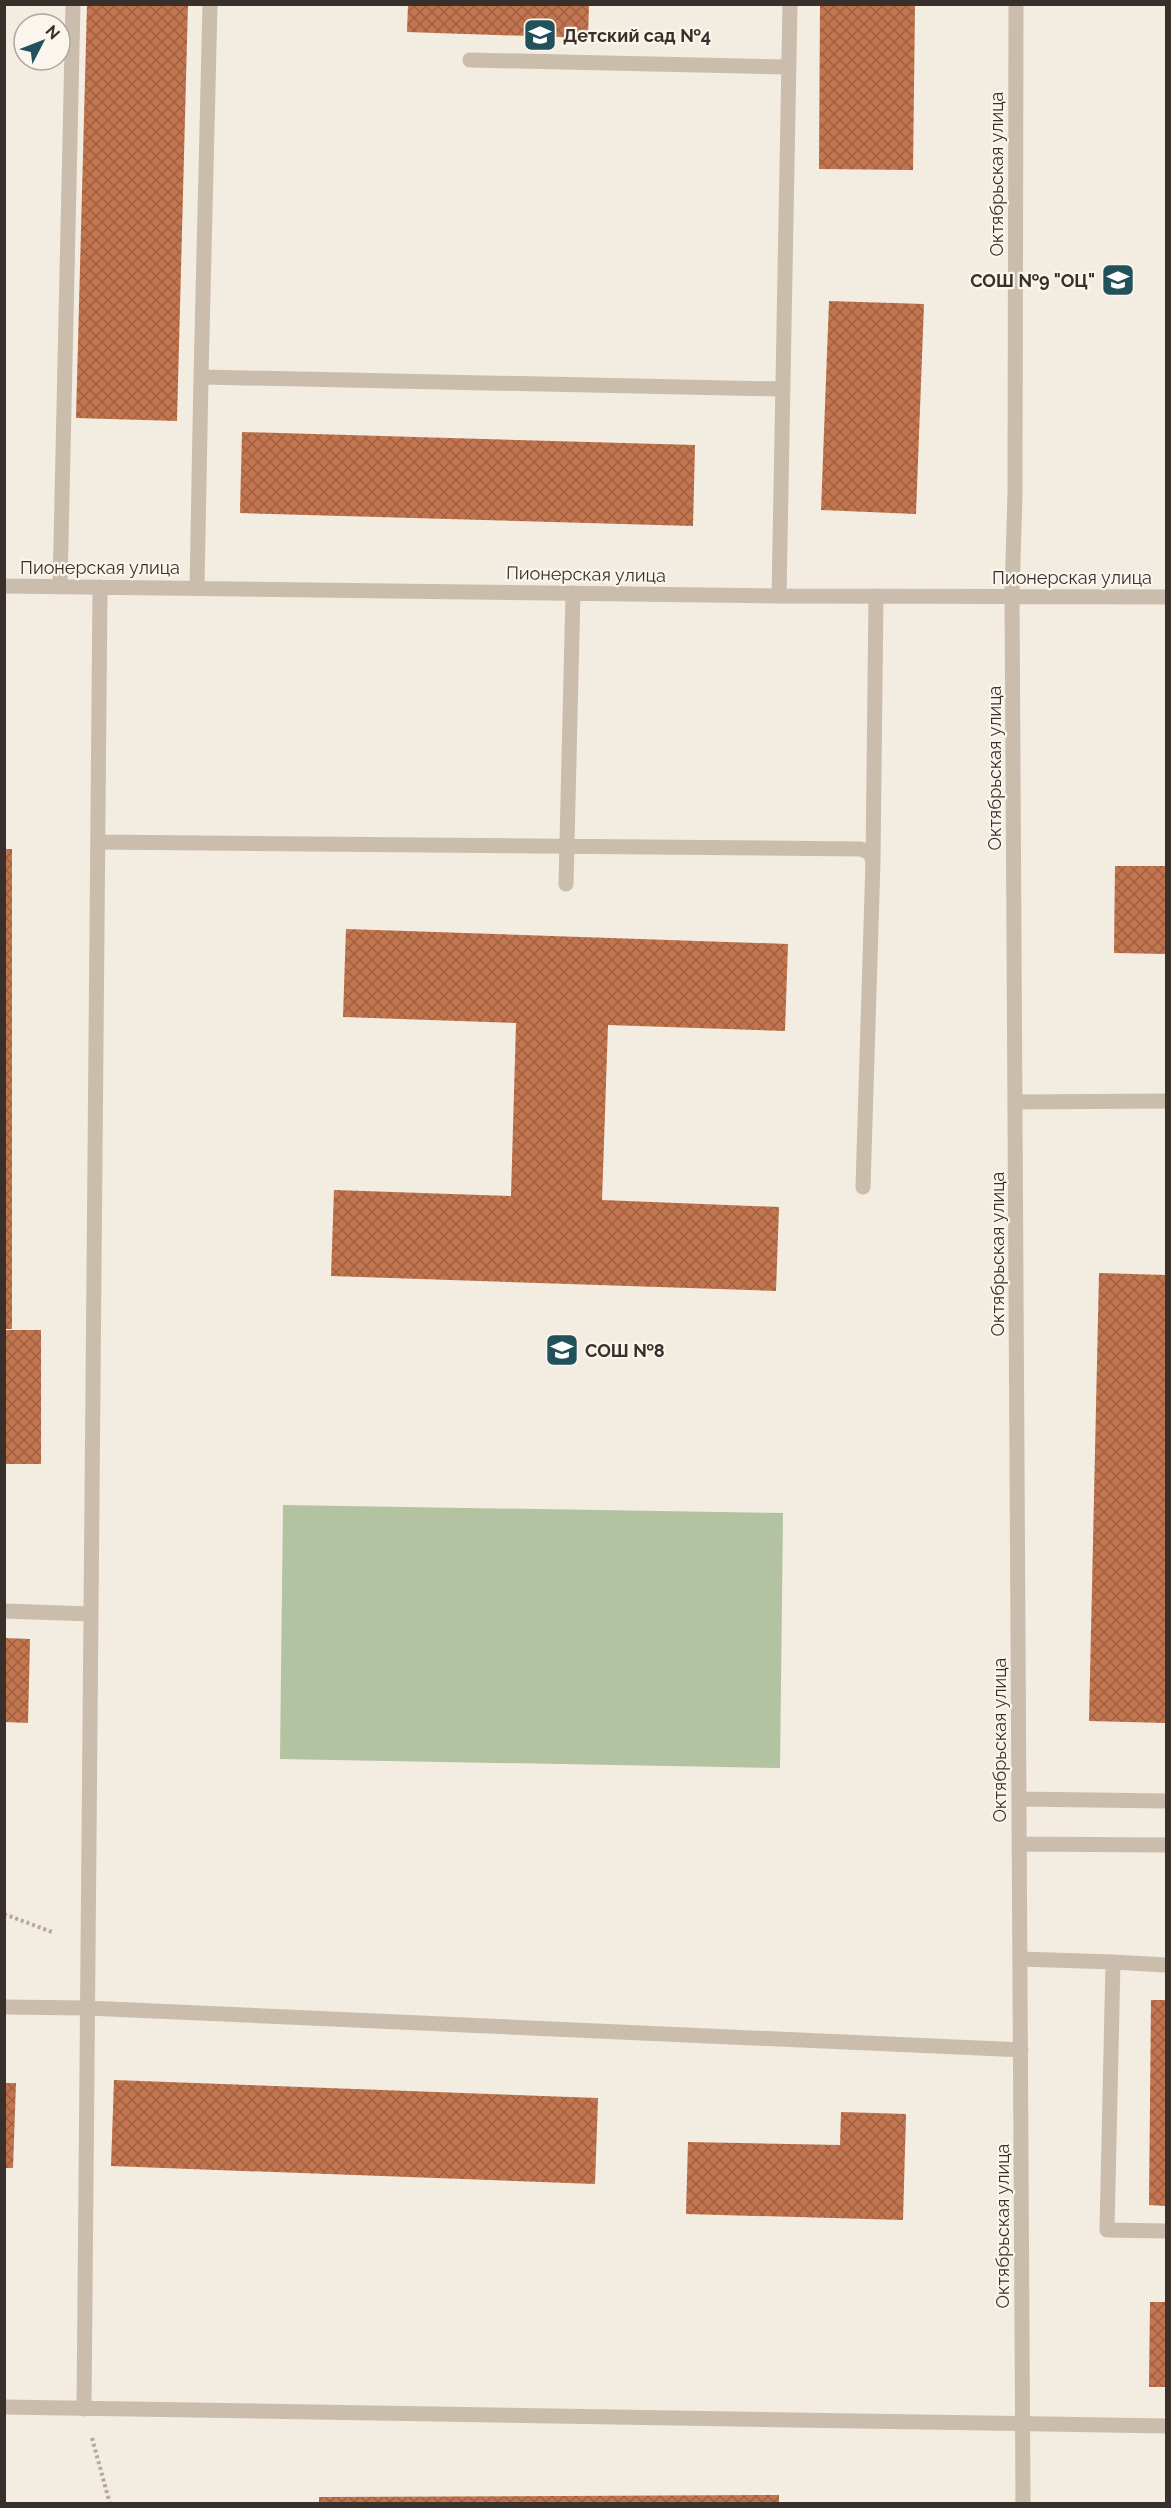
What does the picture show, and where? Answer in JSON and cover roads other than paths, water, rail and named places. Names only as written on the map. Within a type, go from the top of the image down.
[{"type":"street","points":[[60,586],[73,4]]},
{"type":"street","points":[[196,587],[210,4]]},
{"type":"street","points":[[779,596],[790,4]]},
{"type":"street","name":"Октябрьская улица","points":[[1016,4],[1015,493],[1012,595],[1023,2504]]},
{"type":"street","points":[[470,60],[789,67]]},
{"type":"street","points":[[201,377],[782,389]]},
{"type":"street","name":"Пионерская улица","points":[[4,586],[779,596],[1167,597]]},
{"type":"street","points":[[84,2409],[99,587]]},
{"type":"street","points":[[566,884],[573,593]]},
{"type":"street","points":[[863,1187],[873,861],[876,596]]},
{"type":"street","points":[[98,842],[861,849],[870,853],[873,861]]},
{"type":"street","points":[[1015,1102],[1167,1101]]},
{"type":"street","points":[[4,1611],[91,1614]]},
{"type":"street","points":[[1019,1799],[1167,1801]]},
{"type":"street","points":[[1019,1844],[1167,1845]]},
{"type":"street","points":[[1020,1959],[1167,1965]]},
{"type":"street","points":[[1113,1962],[1107,2230],[1167,2231]]},
{"type":"street","points":[[4,2007],[87,2008],[1020,2050]]},
{"type":"street","points":[[4,2407],[1167,2426]]},
{"type":"place","name":"Детский сад №4","points":[[540,35]]},
{"type":"place","name":"СОШ №9 \"ОЦ\"","points":[[1118,280]]},
{"type":"place","name":"СОШ №8","points":[[562,1350]]}]
